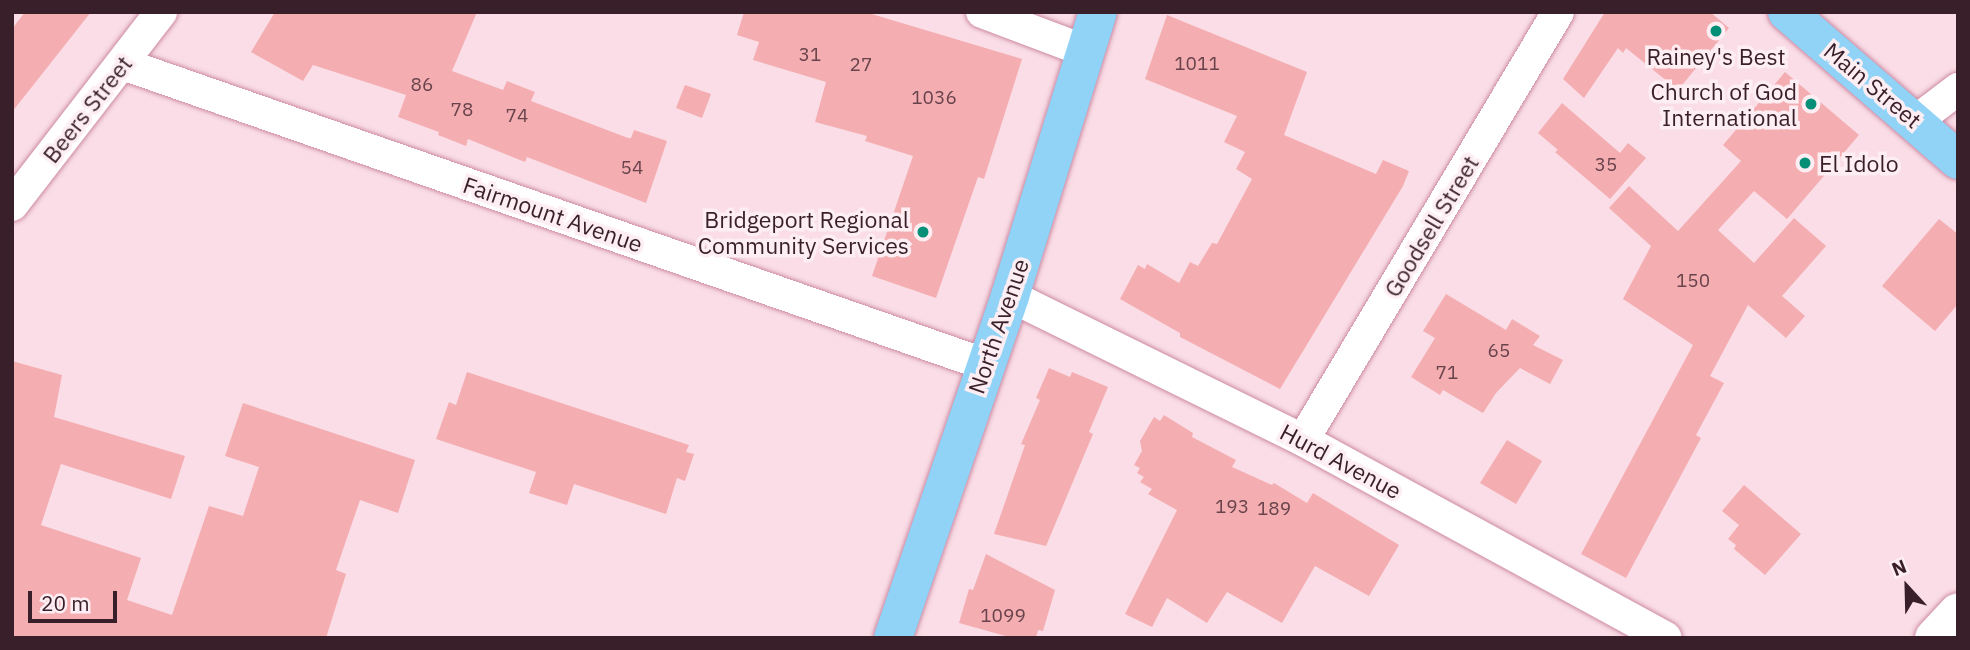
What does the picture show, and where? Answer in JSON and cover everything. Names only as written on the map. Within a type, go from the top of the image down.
[{"type":"main road","name":"North Avenue","points":[[893,638],[984,364],[1010,296],[1098,12]]},
{"type":"main road","name":"Main Street","points":[[1787,12],[1958,160]]},
{"type":"street","name":"Beers Street","points":[[12,205],[161,12]]},
{"type":"street","points":[[982,12],[1086,51]]},
{"type":"street","name":"Goodsell Street","points":[[1303,440],[1558,12]]},
{"type":"street","name":"Fairmount Avenue","points":[[122,64],[984,364]]},
{"type":"street","points":[[1916,121],[1958,89]]},
{"type":"street","name":"Hurd Avenue","points":[[1010,296],[1303,440],[1666,638]]},
{"type":"street","points":[[1934,638],[1958,612]]},
{"type":"building","points":[[25,12],[91,12],[12,112],[12,29]]},
{"type":"building","points":[[275,12],[477,12],[452,71],[503,90],[507,81],[535,92],[531,101],[628,138],[631,138],[634,130],[667,141],[646,203],[527,157],[525,162],[468,139],[466,146],[438,135],[439,132],[398,117],[406,95],[313,65],[303,81],[251,52]]},
{"type":"building","points":[[744,12],[865,12],[1022,59],[984,179],[978,177],[936,298],[872,276],[913,156],[865,141],[867,136],[815,122],[826,82],[753,60],[759,42],[737,35]]},
{"type":"building","points":[[1605,12],[1710,12],[1729,28],[1678,90],[1626,48],[1623,53],[1618,48],[1584,98],[1563,79]]},
{"type":"building","points":[[1167,15],[1307,72],[1284,135],[1376,174],[1383,160],[1409,171],[1403,186],[1280,389],[1180,337],[1180,333],[1120,299],[1138,265],[1145,269],[1147,264],[1179,283],[1190,262],[1198,266],[1212,243],[1217,244],[1252,179],[1236,169],[1245,152],[1224,142],[1237,116],[1145,79]]},
{"type":"building","points":[[1785,72],[1859,135],[1787,219],[1754,191],[1718,230],[1754,263],[1794,218],[1826,246],[1782,296],[1805,316],[1786,338],[1748,305],[1710,376],[1724,383],[1696,435],[1701,438],[1626,578],[1581,554],[1693,345],[1623,299],[1651,246],[1609,208],[1629,186],[1678,231],[1741,161],[1723,145]]},
{"type":"building","points":[[685,85],[711,94],[702,118],[676,108]]},
{"type":"building","points":[[1562,103],[1620,153],[1628,143],[1646,158],[1610,199],[1555,152],[1558,150],[1538,133]]},
{"type":"building","points":[[1939,219],[1958,234],[1958,304],[1935,331],[1882,286]]},
{"type":"building","points":[[1446,294],[1506,330],[1512,319],[1540,336],[1533,345],[1563,360],[1550,384],[1520,368],[1496,393],[1483,413],[1443,390],[1440,395],[1411,377],[1435,338],[1423,331]]},
{"type":"building","points":[[12,361],[62,375],[54,417],[185,456],[171,499],[61,464],[41,525],[141,558],[127,600],[172,615],[209,506],[243,516],[259,467],[225,456],[243,403],[415,460],[398,513],[360,500],[336,570],[346,574],[326,638],[12,638]]},
{"type":"building","points":[[1049,368],[1070,377],[1072,372],[1108,387],[1089,432],[1093,434],[1046,546],[994,534],[1025,445],[1021,444],[1040,400],[1036,398]]},
{"type":"building","points":[[467,372],[689,445],[686,452],[694,454],[685,481],[677,478],[666,514],[574,484],[567,505],[529,493],[536,472],[436,439],[449,402],[456,405]]},
{"type":"building","points":[[1164,415],[1193,433],[1192,437],[1236,460],[1232,467],[1272,485],[1274,483],[1307,503],[1313,493],[1399,545],[1369,596],[1315,566],[1282,623],[1227,592],[1207,623],[1167,598],[1152,627],[1125,614],[1177,510],[1148,494],[1152,489],[1140,482],[1144,477],[1137,473],[1140,468],[1134,465],[1142,451],[1140,441],[1154,417],[1160,421]]},
{"type":"building","points":[[1507,440],[1542,461],[1516,504],[1480,483]]},
{"type":"building","points":[[1744,485],[1801,534],[1765,575],[1734,549],[1736,545],[1728,539],[1739,525],[1722,511]]},
{"type":"building","points":[[986,554],[1055,590],[1043,631],[1038,630],[1036,638],[1013,638],[959,623],[969,589],[973,590]]},
{"type":"place","name":"Rainey's Best","points":[[1716,31]]},
{"type":"place","name":"Church of God International","points":[[1811,104]]},
{"type":"place","name":"El Idolo","points":[[1805,163]]},
{"type":"place","name":"Bridgeport Regional Community Services","points":[[923,232]]}]
